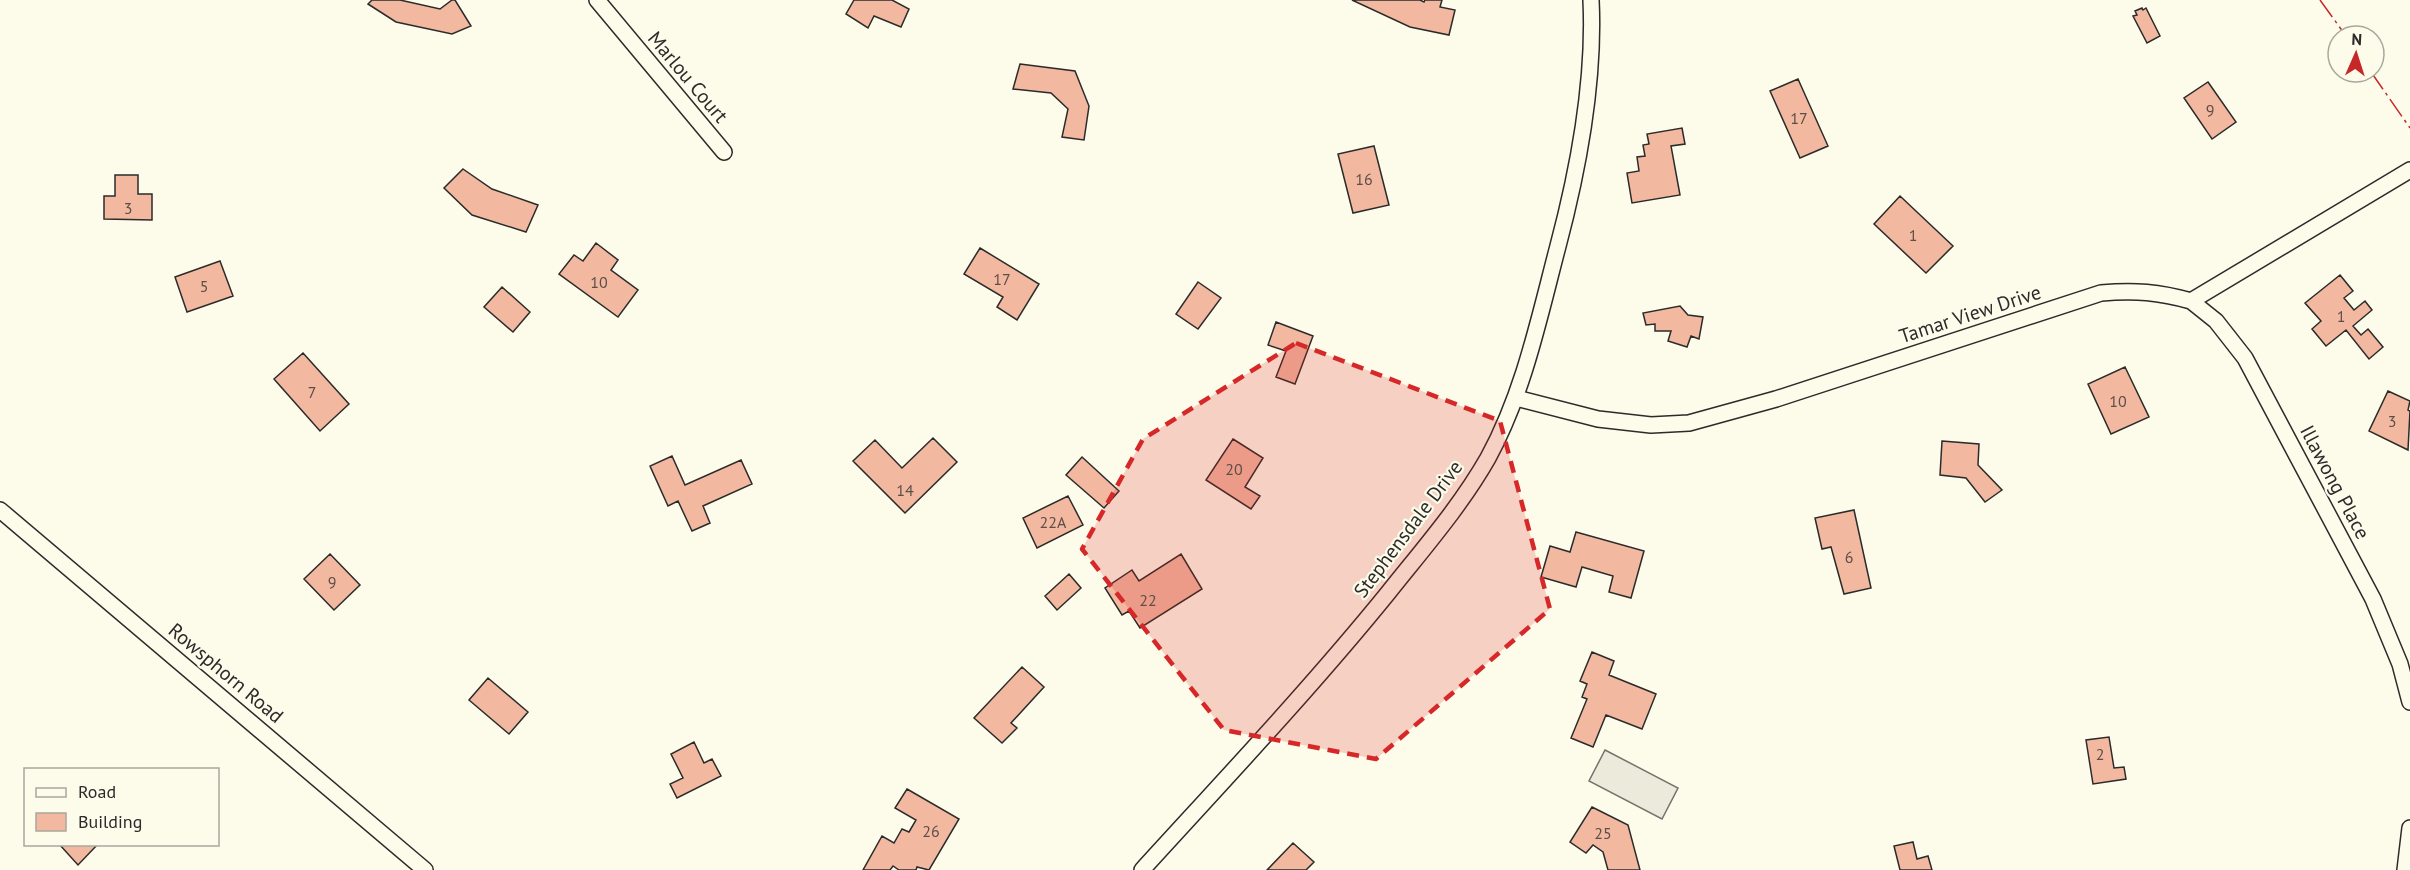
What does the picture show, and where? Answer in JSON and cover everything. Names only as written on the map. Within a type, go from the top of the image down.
[{"type":"street","name":"Marlou Court","points":[[597,0],[724,153]]},
{"type":"street","name":"Stephensdale Drive","points":[[1142,870],[1348,642],[1457,507],[1488,457],[1516,398],[1562,232],[1581,138],[1593,32],[1592,0]]},
{"type":"street","points":[[2191,301],[2410,170]]},
{"type":"street","name":"Tamar View Drive","points":[[1516,398],[1598,419],[1651,425],[1689,423],[1776,399],[2101,293],[2134,290],[2165,293],[2191,301]]},
{"type":"street","name":"Illawong Place","points":[[2191,301],[2216,321],[2245,358],[2373,599],[2400,664],[2410,702]]},
{"type":"street","name":"Rowsphorn Road","points":[[0,510],[425,870]]},
{"type":"street","points":[[2405,870],[2410,828]]},
{"type":"highlighted area","points":[[1296,343],[1500,421],[1550,609],[1376,759],[1224,730],[1082,549],[1143,439]]},
{"type":"shaded area","points":[[1605,750],[1678,788],[1662,819],[1589,781]]},
{"type":"building","points":[[372,0],[400,0],[440,9],[455,0],[471,26],[452,34],[396,22],[368,4]]},
{"type":"building","points":[[854,0],[892,0],[909,9],[901,27],[874,16],[868,28],[846,14]]},
{"type":"building","points":[[1352,0],[1420,0],[1424,2],[1425,0],[1442,0],[1440,7],[1455,10],[1449,35],[1410,27]]},
{"type":"building","points":[[2142,8],[2143,10],[2146,8],[2160,36],[2147,43],[2133,16],[2137,15],[2135,11]]},
{"type":"building","points":[[1020,64],[1075,71],[1089,106],[1084,140],[1062,137],[1068,109],[1051,93],[1013,89]]},
{"type":"building","points":[[1798,79],[1828,146],[1800,158],[1770,91]]},
{"type":"building","points":[[2208,82],[2236,122],[2212,139],[2184,98]]},
{"type":"building","points":[[1682,128],[1685,144],[1671,146],[1680,195],[1632,203],[1627,173],[1639,171],[1637,157],[1645,156],[1643,145],[1649,144],[1647,134]]},
{"type":"building","points":[[1374,146],[1389,205],[1353,213],[1338,154]]},
{"type":"building","points":[[463,169],[492,189],[538,205],[526,232],[472,215],[444,188]]},
{"type":"building","points":[[115,175],[138,175],[138,194],[152,194],[152,220],[104,219],[104,196],[115,196]]},
{"type":"building","points":[[1900,196],[1953,246],[1926,273],[1874,224]]},
{"type":"building","points":[[596,243],[618,260],[611,270],[638,290],[618,317],[559,274],[574,255],[583,261]]},
{"type":"building","points":[[980,248],[1039,284],[1017,320],[997,307],[1003,297],[964,274]]},
{"type":"building","points":[[220,261],[233,296],[187,312],[175,277]]},
{"type":"building","points":[[2340,275],[2353,291],[2344,298],[2354,310],[2365,301],[2372,310],[2353,326],[2361,335],[2368,329],[2383,347],[2369,359],[2346,330],[2326,346],[2312,329],[2321,321],[2305,303]]},
{"type":"building","points":[[1198,282],[1221,298],[1198,329],[1176,314]]},
{"type":"building","points":[[502,287],[530,312],[513,332],[484,307]]},
{"type":"building","points":[[1680,306],[1688,315],[1703,317],[1699,339],[1691,336],[1687,347],[1668,341],[1671,331],[1655,331],[1655,324],[1646,325],[1643,313]]},
{"type":"building","points":[[1276,322],[1313,336],[1295,384],[1276,377],[1286,351],[1268,345]]},
{"type":"building","points":[[303,353],[349,404],[320,431],[274,379]]},
{"type":"building","points":[[2125,367],[2149,417],[2111,434],[2088,384]]},
{"type":"building","points":[[2388,391],[2410,401],[2408,450],[2369,431]]},
{"type":"building","points":[[933,438],[957,462],[905,513],[853,461],[875,440],[902,468]]},
{"type":"building","points":[[1233,439],[1263,458],[1245,487],[1260,496],[1251,509],[1206,480]]},
{"type":"building","points":[[1942,441],[1979,444],[1978,465],[2002,490],[1985,502],[1966,478],[1940,475]]},
{"type":"building","points":[[672,456],[685,485],[741,460],[752,484],[703,506],[710,523],[692,531],[678,501],[668,506],[650,466]]},
{"type":"building","points":[[1082,457],[1119,491],[1104,508],[1066,475]]},
{"type":"building","points":[[1068,496],[1083,525],[1037,548],[1023,518]]},
{"type":"building","points":[[1854,510],[1871,588],[1844,594],[1831,547],[1822,549],[1815,518]]},
{"type":"building","points":[[1576,532],[1644,551],[1631,598],[1609,592],[1613,576],[1582,567],[1576,587],[1541,577],[1550,546],[1570,552]]},
{"type":"building","points":[[330,554],[360,585],[334,610],[304,579]]},
{"type":"building","points":[[1181,554],[1202,589],[1140,628],[1129,611],[1122,615],[1105,588],[1132,570],[1139,581]]},
{"type":"building","points":[[1069,574],[1081,588],[1057,610],[1045,596]]},
{"type":"building","points":[[1592,652],[1614,661],[1609,675],[1656,694],[1642,729],[1606,715],[1593,747],[1571,738],[1587,699],[1582,697],[1587,684],[1580,681]]},
{"type":"building","points":[[1022,667],[1044,687],[1011,723],[1017,728],[1002,743],[974,718]]},
{"type":"building","points":[[488,678],[528,712],[509,734],[469,700]]},
{"type":"building","points":[[2109,737],[2114,768],[2124,767],[2126,779],[2093,784],[2086,740]]},
{"type":"building","points":[[694,742],[704,763],[712,759],[721,776],[677,798],[670,784],[683,778],[671,754]]},
{"type":"building","points":[[907,789],[959,819],[929,870],[917,867],[916,870],[899,870],[893,866],[890,870],[863,870],[882,836],[894,843],[902,829],[909,832],[916,820],[895,808]]},
{"type":"building","points":[[1592,807],[1628,825],[1640,870],[1608,870],[1603,852],[1593,845],[1586,853],[1570,842]]},
{"type":"building","points":[[1913,842],[1917,859],[1928,856],[1932,870],[1900,870],[1894,846]]},
{"type":"building","points":[[1293,843],[1314,862],[1306,870],[1267,870]]},
{"type":"building","points":[[61,846],[96,846],[78,865]]},
{"type":"power","points":[[2320,0],[2337,24]]},
{"type":"power","points":[[2379,84],[2410,128]]}]
